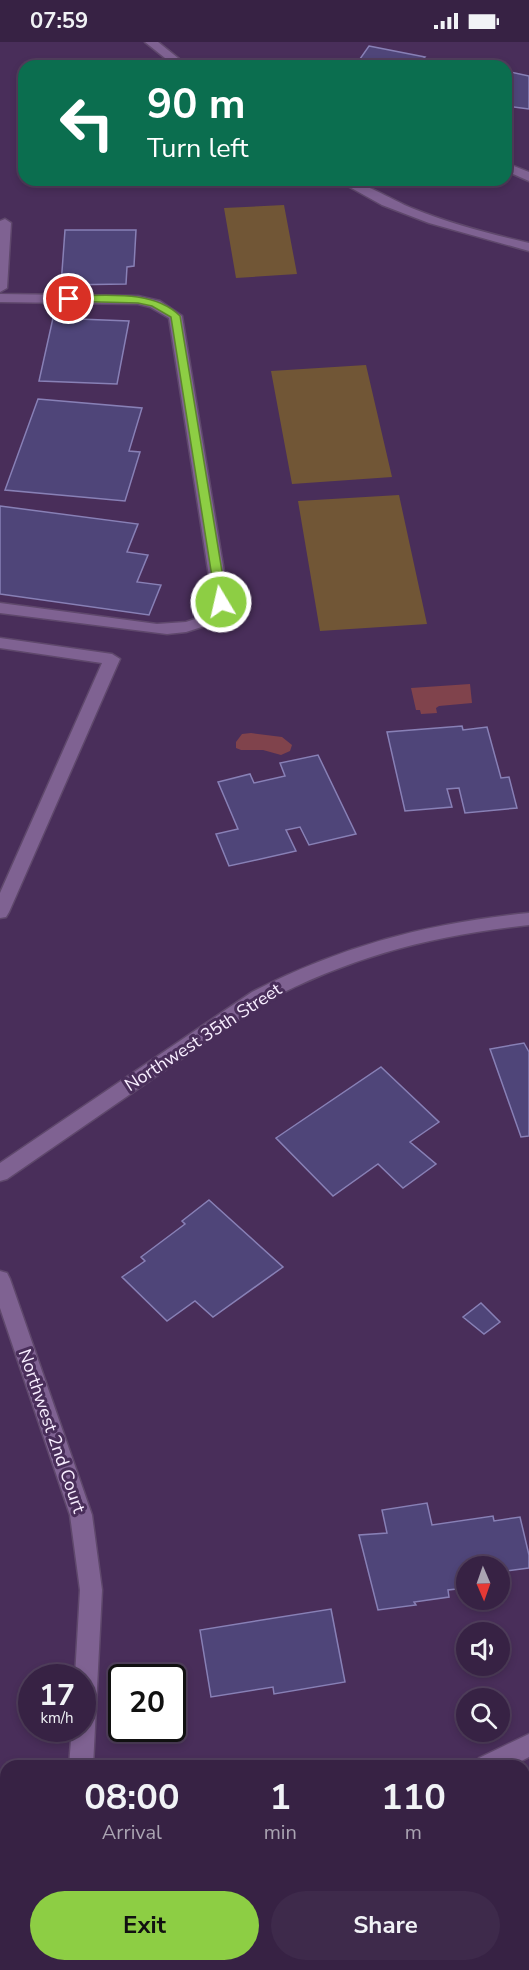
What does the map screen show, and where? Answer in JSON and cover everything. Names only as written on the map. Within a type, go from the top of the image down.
[{"type":"street","points":[[151,42],[174,60]]},
{"type":"street","points":[[512,170],[529,177]]},
{"type":"street","points":[[353,186],[370,196],[450,225],[529,247]]},
{"type":"street","points":[[0,288],[5,223]]},
{"type":"street","points":[[0,298],[138,300],[155,304],[175,316],[221,602],[217,613],[200,623],[183,628],[157,629],[0,608]]},
{"type":"street","points":[[0,643],[112,659],[0,912]]},
{"type":"street","name":"Northwest 35th Street","points":[[0,1173],[258,997],[295,977],[375,946],[416,935],[459,927],[529,919]]},
{"type":"street","name":"Northwest 2nd Court","points":[[0,1279],[81,1515],[91,1590],[81,1760]]},
{"type":"street","points":[[499,1760],[529,1745]]},
{"type":"shaded area","points":[[284,205],[297,274],[236,278],[224,208]]},
{"type":"shaded area","points":[[366,365],[392,477],[292,484],[271,371]]},
{"type":"shaded area","points":[[399,495],[427,624],[320,631],[298,501]]},
{"type":"shaded area","points":[[470,684],[472,703],[439,706],[436,708],[437,713],[421,714],[420,710],[416,710],[411,688]]},
{"type":"shaded area","points":[[242,734],[282,737],[292,745],[290,751],[281,755],[263,750],[236,748],[236,742]]},
{"type":"building","points":[[369,46],[425,57],[423,59],[428,60],[359,60]]},
{"type":"building","points":[[512,72],[529,76],[529,109],[512,107]]},
{"type":"building","points":[[65,230],[136,230],[134,266],[127,267],[126,284],[61,285]]},
{"type":"building","points":[[53,318],[129,321],[117,384],[39,381]]},
{"type":"building","points":[[38,399],[142,408],[129,451],[140,452],[125,501],[5,490]]},
{"type":"building","points":[[0,506],[138,524],[127,552],[148,555],[137,582],[161,585],[149,615],[0,594]]},
{"type":"building","points":[[462,726],[463,730],[487,727],[501,778],[509,777],[517,808],[465,813],[459,788],[447,789],[452,807],[405,811],[387,732]]},
{"type":"building","points":[[318,755],[356,834],[309,845],[300,827],[286,830],[296,851],[229,866],[216,834],[238,829],[218,782],[250,774],[254,783],[285,776],[280,763]]},
{"type":"building","points":[[524,1043],[529,1052],[529,1136],[521,1137],[490,1049]]},
{"type":"building","points":[[381,1067],[439,1122],[410,1142],[436,1164],[403,1188],[378,1164],[333,1196],[276,1138]]},
{"type":"building","points":[[209,1200],[283,1267],[213,1317],[195,1301],[167,1321],[122,1277],[145,1261],[141,1257],[185,1224],[182,1221]]},
{"type":"building","points":[[481,1303],[500,1322],[484,1334],[463,1317]]},
{"type":"building","points":[[427,1503],[432,1525],[493,1516],[494,1521],[520,1517],[529,1555],[529,1568],[510,1570],[510,1556],[456,1556],[456,1589],[448,1590],[449,1597],[414,1602],[416,1605],[378,1610],[359,1535],[387,1533],[382,1510]]},
{"type":"building","points":[[331,1609],[345,1682],[274,1694],[273,1687],[211,1697],[200,1630]]},
{"type":"route","points":[[69,299],[138,300],[155,304],[175,316],[221,602]]}]
